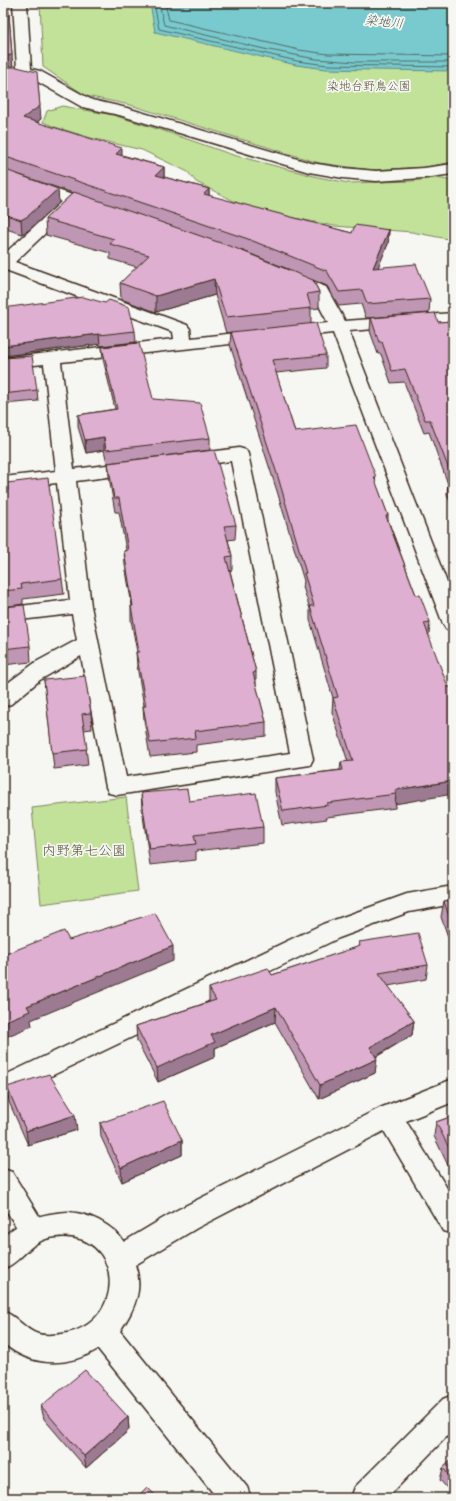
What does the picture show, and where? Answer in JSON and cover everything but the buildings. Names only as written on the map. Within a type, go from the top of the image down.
[{"type":"street","points":[[20,3],[24,74]]},
{"type":"street","points":[[3,75],[35,74],[87,104],[122,111],[259,154],[309,167],[343,173],[376,176],[424,173],[453,169]]},
{"type":"street","points":[[3,176],[109,213]]},
{"type":"street","points":[[73,200],[3,263],[181,329],[183,343]]},
{"type":"street","points":[[277,273],[320,291],[339,327],[453,625]]},
{"type":"street","points":[[3,362],[339,327],[453,318]]},
{"type":"street","points":[[3,483],[67,476],[239,454],[302,759],[117,787],[81,606],[67,476],[52,358]]},
{"type":"street","points":[[3,615],[81,606]]},
{"type":"street","points":[[3,699],[12,688],[48,665],[88,643]]},
{"type":"street","points":[[3,1088],[331,931],[407,903],[453,894]]},
{"type":"street","points":[[120,1259],[187,1219],[389,1116],[453,1090]]},
{"type":"street","points":[[389,1116],[453,1222]]},
{"type":"street","points":[[3,1181],[33,1229]]},
{"type":"street","points":[[3,1256],[14,1242],[33,1229],[53,1224],[74,1225],[93,1230],[109,1242],[120,1259],[125,1277],[124,1297],[116,1315],[102,1331],[82,1344],[59,1349],[36,1347],[16,1337],[3,1324]]},
{"type":"street","points":[[102,1331],[236,1498]]},
{"type":"street","points":[[366,1498],[453,1409]]},
{"type":"green space","name":"染地台野鳥公園","points":[[40,3],[453,3],[453,162],[426,167],[371,170],[319,163],[130,105],[86,96],[43,67]]},
{"type":"green space","points":[[62,106],[113,115],[233,155],[318,177],[349,183],[412,181],[436,178],[453,181],[453,240],[412,232],[334,226],[250,209],[196,182],[188,172],[142,150],[91,138],[43,122],[47,111]]},
{"type":"green space","name":"内野第七公園","points":[[126,797],[138,891],[41,904],[32,808]]},
{"type":"water","name":"染地川","points":[[150,3],[453,3],[453,71],[326,69],[296,65],[155,32]]}]
